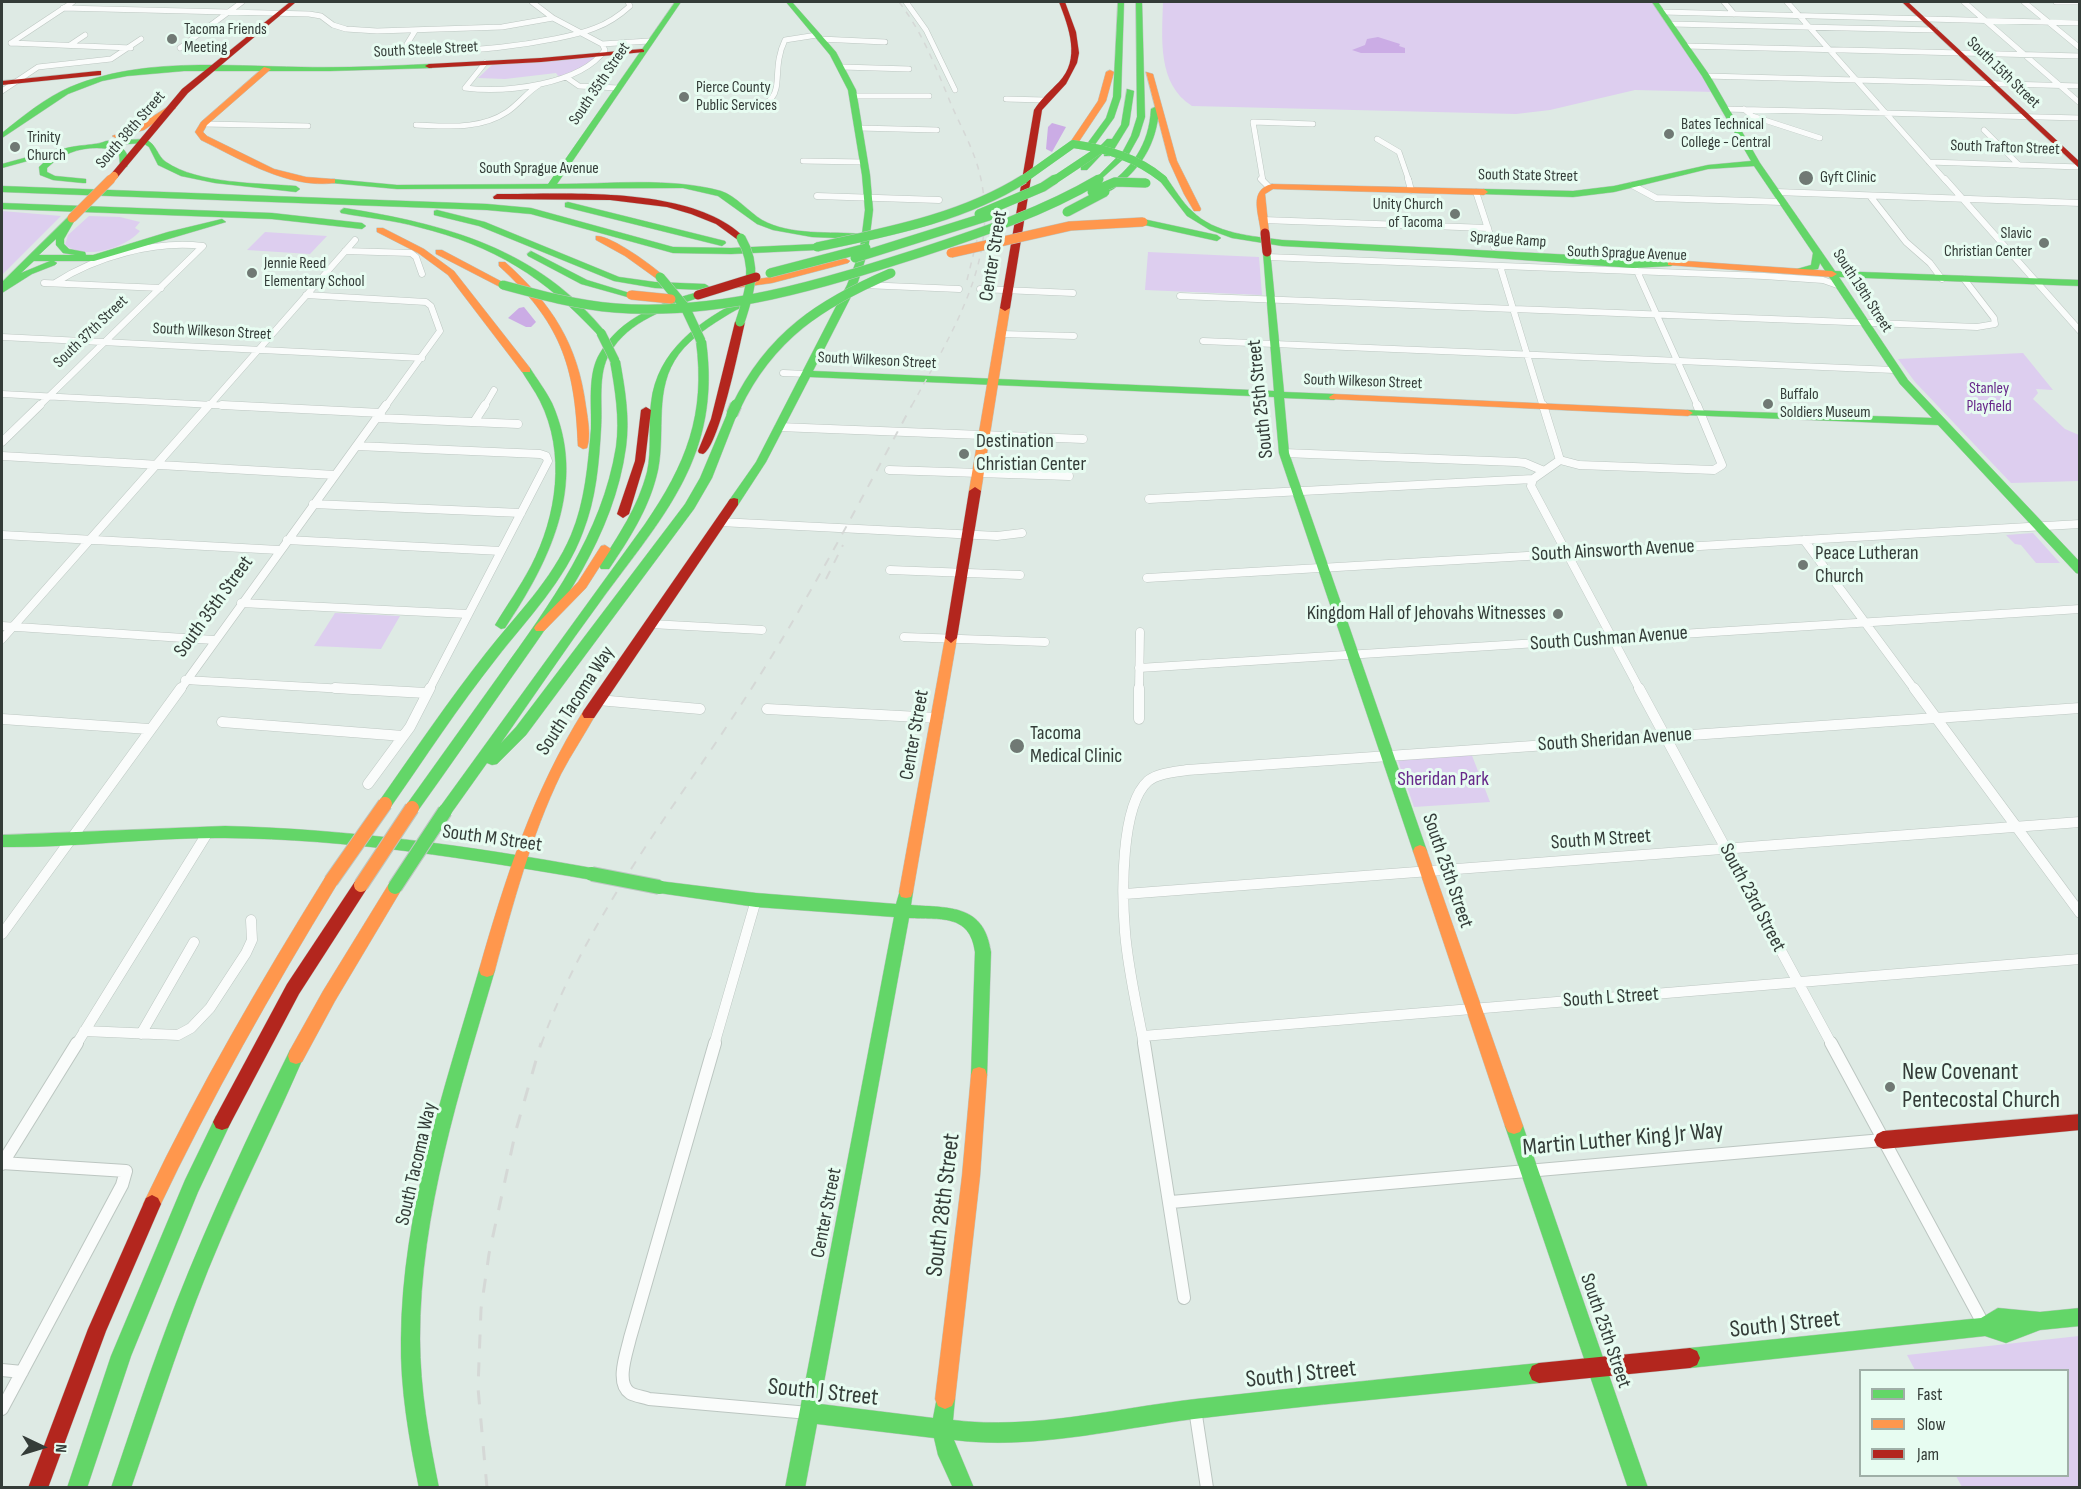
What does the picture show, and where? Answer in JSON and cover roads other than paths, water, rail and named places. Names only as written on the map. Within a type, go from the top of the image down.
[{"type":"main road","name":"South 38th Street","points":[[2,289],[30,258],[114,176],[185,91],[292,2]]},
{"type":"main road","name":"South 35th Street","points":[[551,186],[678,2]]},
{"type":"main road","name":"South Tacoma Way","points":[[429,1488],[417,1433],[412,1388],[411,1343],[417,1257],[429,1191],[461,1061],[533,817],[554,769],[598,700],[760,462],[807,374],[862,261],[869,197],[853,96],[842,67],[789,2]]},
{"type":"main road","name":"Center Street","points":[[795,1488],[938,718],[1038,110],[1044,100],[1069,76],[1076,58],[1074,33],[1062,2]]},
{"type":"main road","points":[[449,805],[521,731],[690,506],[710,469],[745,384],[764,355],[785,333],[823,306],[861,285],[1077,194],[1094,177],[1100,154],[1119,126],[1124,91],[1119,80],[1114,51],[1120,42],[1121,2]]},
{"type":"main road","points":[[770,273],[926,231],[1005,206],[1048,185],[1094,148],[1113,111],[1131,2]]},
{"type":"main road","points":[[359,213],[413,217],[479,232],[511,244],[584,282],[631,295],[666,298],[731,297],[826,279],[1023,214],[1066,195],[1118,162],[1138,132],[1141,117],[1139,2]]},
{"type":"main road","name":"South 15th Street","points":[[1905,2],[2079,167]]},
{"type":"main road","name":"South 19th Street","points":[[1659,7],[1706,76],[1756,163],[1894,370],[2079,570]]},
{"type":"main road","points":[[1140,40],[1175,162],[1191,203],[1208,220],[1227,232],[1244,238]]},
{"type":"main road","name":"South Steele Street","points":[[6,86],[189,66],[330,71],[570,58],[603,48],[646,46]]},
{"type":"main road","points":[[204,124],[267,69]]},
{"type":"main road","points":[[6,86],[60,89],[122,73]]},
{"type":"main road","points":[[2,136],[50,101],[60,89],[87,77],[122,73]]},
{"type":"main road","points":[[540,628],[582,585],[617,529],[628,504],[640,461],[651,380],[668,350],[693,325],[729,303],[1005,211],[1053,189],[1094,177],[1129,172],[1152,138],[1156,115],[1149,74]]},
{"type":"main road","points":[[817,247],[888,230],[985,200],[1031,177],[1073,144],[1119,80]]},
{"type":"main road","points":[[2,166],[134,131],[172,108]]},
{"type":"main road","name":"South Sprague Avenue","points":[[204,124],[199,134],[209,141],[271,171],[306,180],[397,187],[670,185],[702,189],[729,198],[754,218],[777,228],[804,234],[866,236]]},
{"type":"main road","points":[[71,147],[94,143],[145,141],[152,146],[154,154],[162,164],[191,176],[305,190],[370,194]]},
{"type":"main road","points":[[1073,144],[1141,162],[1163,179],[1190,214],[1206,225]]},
{"type":"main road","points":[[124,165],[123,153],[119,148],[97,145],[79,147],[55,156],[45,164],[42,171],[53,178],[122,184],[465,197],[572,198],[659,204],[706,215],[722,223],[741,238],[753,258],[754,275],[719,407],[707,442],[690,478],[644,531]]},
{"type":"main road","points":[[38,1488],[96,1334],[164,1179],[244,1025],[331,881],[483,666],[523,615],[539,599],[571,547],[582,520],[591,480],[599,375],[604,355],[621,334],[641,318],[673,303],[979,209],[1029,189],[1094,148]]},
{"type":"main road","points":[[1632,185],[1708,167],[1756,163]]},
{"type":"main road","points":[[938,252],[1034,220],[1109,183],[1132,181],[1146,183],[1163,190],[1186,215],[1206,225],[1244,238],[1282,243]]},
{"type":"main road","name":"South State Street","points":[[1269,187],[1287,185],[1573,194],[1632,185]]},
{"type":"main road","name":"South 25th Street","points":[[1269,187],[1261,193],[1284,453],[1638,1488]]},
{"type":"main road","points":[[2,189],[328,200],[531,211],[673,250],[712,251],[817,247],[850,243],[928,224]]},
{"type":"main road","points":[[465,197],[570,206],[709,241],[765,249]]},
{"type":"main road","points":[[328,200],[345,205],[431,212],[465,219],[504,231],[606,276],[662,286],[715,287],[749,284],[841,266]]},
{"type":"main road","points":[[4,203],[334,221],[380,230],[425,245],[503,285],[548,299],[585,306],[632,309],[699,307],[788,293],[938,252],[1063,223],[1100,219],[1143,222],[1237,241],[1282,243]]},
{"type":"main road","points":[[4,203],[129,215],[143,218],[147,226],[139,237],[119,248],[100,253],[74,254],[63,250],[60,242],[72,218]]},
{"type":"main road","points":[[4,203],[331,209],[390,219],[462,236],[503,254],[552,283],[581,309],[601,333],[615,361],[625,401],[623,442],[616,477],[593,538],[540,628],[412,808],[293,989],[224,1119],[191,1186],[121,1356],[77,1488]]},
{"type":"main road","points":[[121,1488],[171,1341],[259,1130],[305,1036],[366,931],[449,805],[644,531],[692,451],[700,427],[705,371],[701,341],[693,318],[675,292],[660,277],[628,254],[596,237],[532,217],[487,207]]},
{"type":"main road","points":[[2,289],[44,265],[89,258],[202,225],[299,218]]},
{"type":"main road","points":[[390,219],[473,248],[513,272],[535,291],[548,308],[561,328],[570,350],[584,411],[580,483],[567,533],[523,615]]},
{"type":"main road","points":[[380,230],[426,254],[444,267],[458,282],[544,396],[560,443],[563,468],[559,505],[547,546],[527,587],[489,643],[483,666]]},
{"type":"main road","name":"Sprague Ramp","points":[[1282,243],[1793,272],[1836,280]]},
{"type":"main road","points":[[1793,272],[1815,267],[1817,253]]},
{"type":"main road","points":[[30,258],[89,258]]},
{"type":"main road","points":[[547,667],[552,641],[624,537],[646,490],[655,455],[658,388],[674,354],[693,333],[729,309],[841,266]]},
{"type":"main road","name":"South Sprague Avenue","points":[[1836,280],[1964,279],[2079,283]]},
{"type":"main road","name":"South Wilkeson Street","points":[[807,374],[1941,422]]},
{"type":"main road","name":"South M Street","points":[[2,841],[208,832],[325,838],[519,861],[659,887],[756,900],[957,916],[974,923]]},
{"type":"main road","name":"South 28th Street","points":[[964,1488],[943,1444],[941,1430],[978,1105],[982,946],[980,931],[974,923]]},
{"type":"main road","name":"Martin Luther King Jr Way","points":[[1883,1140],[2079,1122]]},
{"type":"main road","name":"South J Street","points":[[809,1413],[941,1430],[997,1432],[1045,1430],[1195,1409],[1985,1327],[1998,1317],[2040,1321],[2079,1317]]},
{"type":"street","points":[[73,2],[10,42],[128,48]]},
{"type":"street","points":[[180,48],[242,2]]},
{"type":"street","points":[[485,63],[465,88],[544,83],[566,77],[595,64],[603,48],[553,18],[532,2]]},
{"type":"street","points":[[415,31],[408,44],[420,49],[538,43],[559,40],[619,17],[629,9],[628,2]]},
{"type":"street","points":[[906,2],[926,30],[955,90]]},
{"type":"street","points":[[1724,2],[1734,14]]},
{"type":"street","points":[[1787,2],[2079,331]]},
{"type":"street","points":[[1964,2],[2079,103]]},
{"type":"street","points":[[2024,2],[2079,48]]},
{"type":"street","points":[[2056,2],[2079,2]]},
{"type":"street","points":[[1659,7],[1734,14],[2079,23]]},
{"type":"street","points":[[63,8],[320,16],[337,26],[350,30],[415,31],[518,25],[553,18]]},
{"type":"street","points":[[116,13],[122,9]]},
{"type":"street","points":[[1671,24],[1935,30]]},
{"type":"street","points":[[70,45],[85,35]]},
{"type":"street","points":[[740,109],[763,107],[775,99],[776,75],[785,40],[819,37],[885,42]]},
{"type":"street","points":[[6,86],[37,68],[116,57],[141,39]]},
{"type":"street","points":[[1686,46],[2079,56]]},
{"type":"street","points":[[842,67],[909,69]]},
{"type":"street","points":[[1706,76],[2079,86]]},
{"type":"street","points":[[566,77],[579,86],[618,88]]},
{"type":"street","points":[[416,125],[463,126],[484,122],[507,112],[529,91],[544,83]]},
{"type":"street","points":[[522,85],[529,91]]},
{"type":"street","points":[[853,96],[929,96]]},
{"type":"street","points":[[1006,99],[1044,100]]},
{"type":"street","points":[[1724,109],[2079,118]]},
{"type":"street","points":[[1744,109],[1752,116],[1820,138]]},
{"type":"street","points":[[1269,187],[1261,179],[1253,122],[1313,124]]},
{"type":"street","points":[[204,124],[308,126]]},
{"type":"street","points":[[859,128],[937,130]]},
{"type":"street","points":[[1984,130],[2019,165]]},
{"type":"street","points":[[1377,140],[1399,151],[1411,189]]},
{"type":"street","points":[[804,158],[864,162]]},
{"type":"street","name":"South Trafton Street","points":[[1929,162],[2079,167]]},
{"type":"street","points":[[1632,185],[1659,198],[1870,196],[2079,203]]},
{"type":"street","points":[[1476,192],[1494,247]]},
{"type":"street","points":[[817,196],[939,200]]},
{"type":"street","points":[[1870,196],[1903,239],[1930,263],[1942,279]]},
{"type":"street","points":[[1264,227],[1488,228]]},
{"type":"street","points":[[2,639],[355,240]]},
{"type":"street","name":"South 37th Street","points":[[2,442],[203,246],[176,244],[156,247],[76,270],[55,284]]},
{"type":"street","points":[[345,251],[411,253],[416,257],[422,274]]},
{"type":"street","name":"South Sprague Avenue","points":[[1267,255],[1836,280]]},
{"type":"street","points":[[1500,266],[1560,460]]},
{"type":"street","points":[[1149,499],[1533,479],[1560,460],[1580,465],[1708,471],[1720,467],[1722,461],[1636,271]]},
{"type":"street","points":[[1180,296],[1977,327],[1993,325],[1994,318],[1964,279]]},
{"type":"street","points":[[44,283],[161,288]]},
{"type":"street","points":[[852,285],[959,289]]},
{"type":"street","points":[[980,289],[1073,293]]},
{"type":"street","name":"South 35th Street","points":[[2,934],[440,331],[431,306],[426,302],[306,296]]},
{"type":"street","points":[[2071,322],[2079,322]]},
{"type":"street","points":[[1001,334],[1074,336]]},
{"type":"street","name":"South Wilkeson Street","points":[[2,337],[422,358]]},
{"type":"street","points":[[1203,341],[1894,370]]},
{"type":"street","name":"South Wilkeson Street","points":[[783,373],[807,374]]},
{"type":"street","points":[[474,422],[494,390]]},
{"type":"street","points":[[2,394],[210,404],[518,424]]},
{"type":"street","points":[[778,427],[1083,439]]},
{"type":"street","points":[[357,446],[540,454],[547,457],[546,467],[410,727],[368,784]]},
{"type":"street","points":[[1284,453],[1525,463],[1544,471]]},
{"type":"street","points":[[2,456],[335,475]]},
{"type":"street","points":[[889,470],[1069,476]]},
{"type":"street","name":"South 23rd Street","points":[[1533,479],[1534,494],[1985,1327]]},
{"type":"street","points":[[313,504],[521,513]]},
{"type":"street","points":[[720,522],[968,534],[1022,533]]},
{"type":"street","name":"South Ainsworth Avenue","points":[[1146,578],[2079,524]]},
{"type":"street","points":[[2,535],[279,550]]},
{"type":"street","points":[[287,540],[501,551]]},
{"type":"street","points":[[1804,540],[2018,826],[2079,913]]},
{"type":"street","points":[[890,570],[1020,575]]},
{"type":"street","points":[[241,603],[468,614]]},
{"type":"street","name":"South Cushman Avenue","points":[[1139,668],[2079,609]]},
{"type":"street","points":[[651,624],[762,630]]},
{"type":"street","points":[[2,626],[214,640]]},
{"type":"street","points":[[1139,719],[1140,632]]},
{"type":"street","points":[[904,637],[1045,642]]},
{"type":"street","points":[[185,680],[426,693]]},
{"type":"street","points":[[598,700],[700,709]]},
{"type":"street","name":"South Sheridan Avenue","points":[[1125,894],[1126,834],[1129,814],[1137,797],[1152,779],[1168,772],[2079,708]]},
{"type":"street","points":[[767,709],[938,718]]},
{"type":"street","points":[[2,719],[150,729]]},
{"type":"street","points":[[222,722],[403,736]]},
{"type":"street","name":"South M Street","points":[[1125,894],[2079,822]]},
{"type":"street","points":[[2,1409],[122,1185],[126,1172],[2,1164],[208,832]]},
{"type":"street","points":[[1125,894],[1125,931],[1129,961],[1171,1202],[1184,1298]]},
{"type":"street","name":"South J Street","points":[[756,900],[630,1338],[623,1376],[626,1389],[636,1396],[655,1400],[809,1413]]},
{"type":"street","points":[[84,1031],[178,1035],[199,1021],[246,953],[252,940],[251,921]]},
{"type":"street","points":[[141,1034],[194,942]]},
{"type":"street","name":"South L Street","points":[[1143,1036],[2079,959]]},
{"type":"street","name":"Martin Luther King Jr Way","points":[[1171,1202],[1883,1140]]},
{"type":"street","points":[[2,1370],[22,1372]]},
{"type":"street","points":[[1195,1409],[1207,1488]]},
{"type":"railway","points":[[899,2],[928,51],[970,145],[979,171],[984,203],[984,234],[969,294],[942,351],[911,407]]},
{"type":"railway","points":[[967,280],[977,240]]},
{"type":"railway","points":[[541,1045],[560,998],[607,909],[633,865],[718,739],[790,626],[912,405]]},
{"type":"railway","points":[[826,579],[843,545]]},
{"type":"railway","points":[[487,1488],[478,1388],[481,1309],[489,1254],[516,1130],[541,1043]]},
{"type":"place","name":"Tacoma Friends Meeting","points":[[172,39]]},
{"type":"place","name":"Pierce County Public Services","points":[[684,97]]},
{"type":"place","name":"Bates Technical College - Central","points":[[1669,134]]},
{"type":"place","name":"Trinity Church","points":[[15,147]]},
{"type":"place","name":"Gyft Clinic","points":[[1806,178]]},
{"type":"place","name":"Unity Church of Tacoma","points":[[1455,214]]},
{"type":"place","name":"Slavic Christian Center","points":[[2044,243]]},
{"type":"place","name":"Jennie Reed Elementary School","points":[[252,273]]},
{"type":"place","name":"Buffalo Soldiers Museum","points":[[1768,404]]},
{"type":"place","name":"Destination Christian Center","points":[[964,454]]},
{"type":"place","name":"Peace Lutheran Church","points":[[1803,565]]},
{"type":"place","name":"Kingdom Hall of Jehovahs Witnesses","points":[[1558,614]]},
{"type":"place","name":"Tacoma Medical Clinic","points":[[1017,746]]},
{"type":"place","name":"New Covenant Pentecostal Church","points":[[1890,1087]]},
{"type":"park label","name":"Stanley Playfield","points":[[1989,398]]},
{"type":"park label","name":"Sheridan Park","points":[[1443,780]]}]
